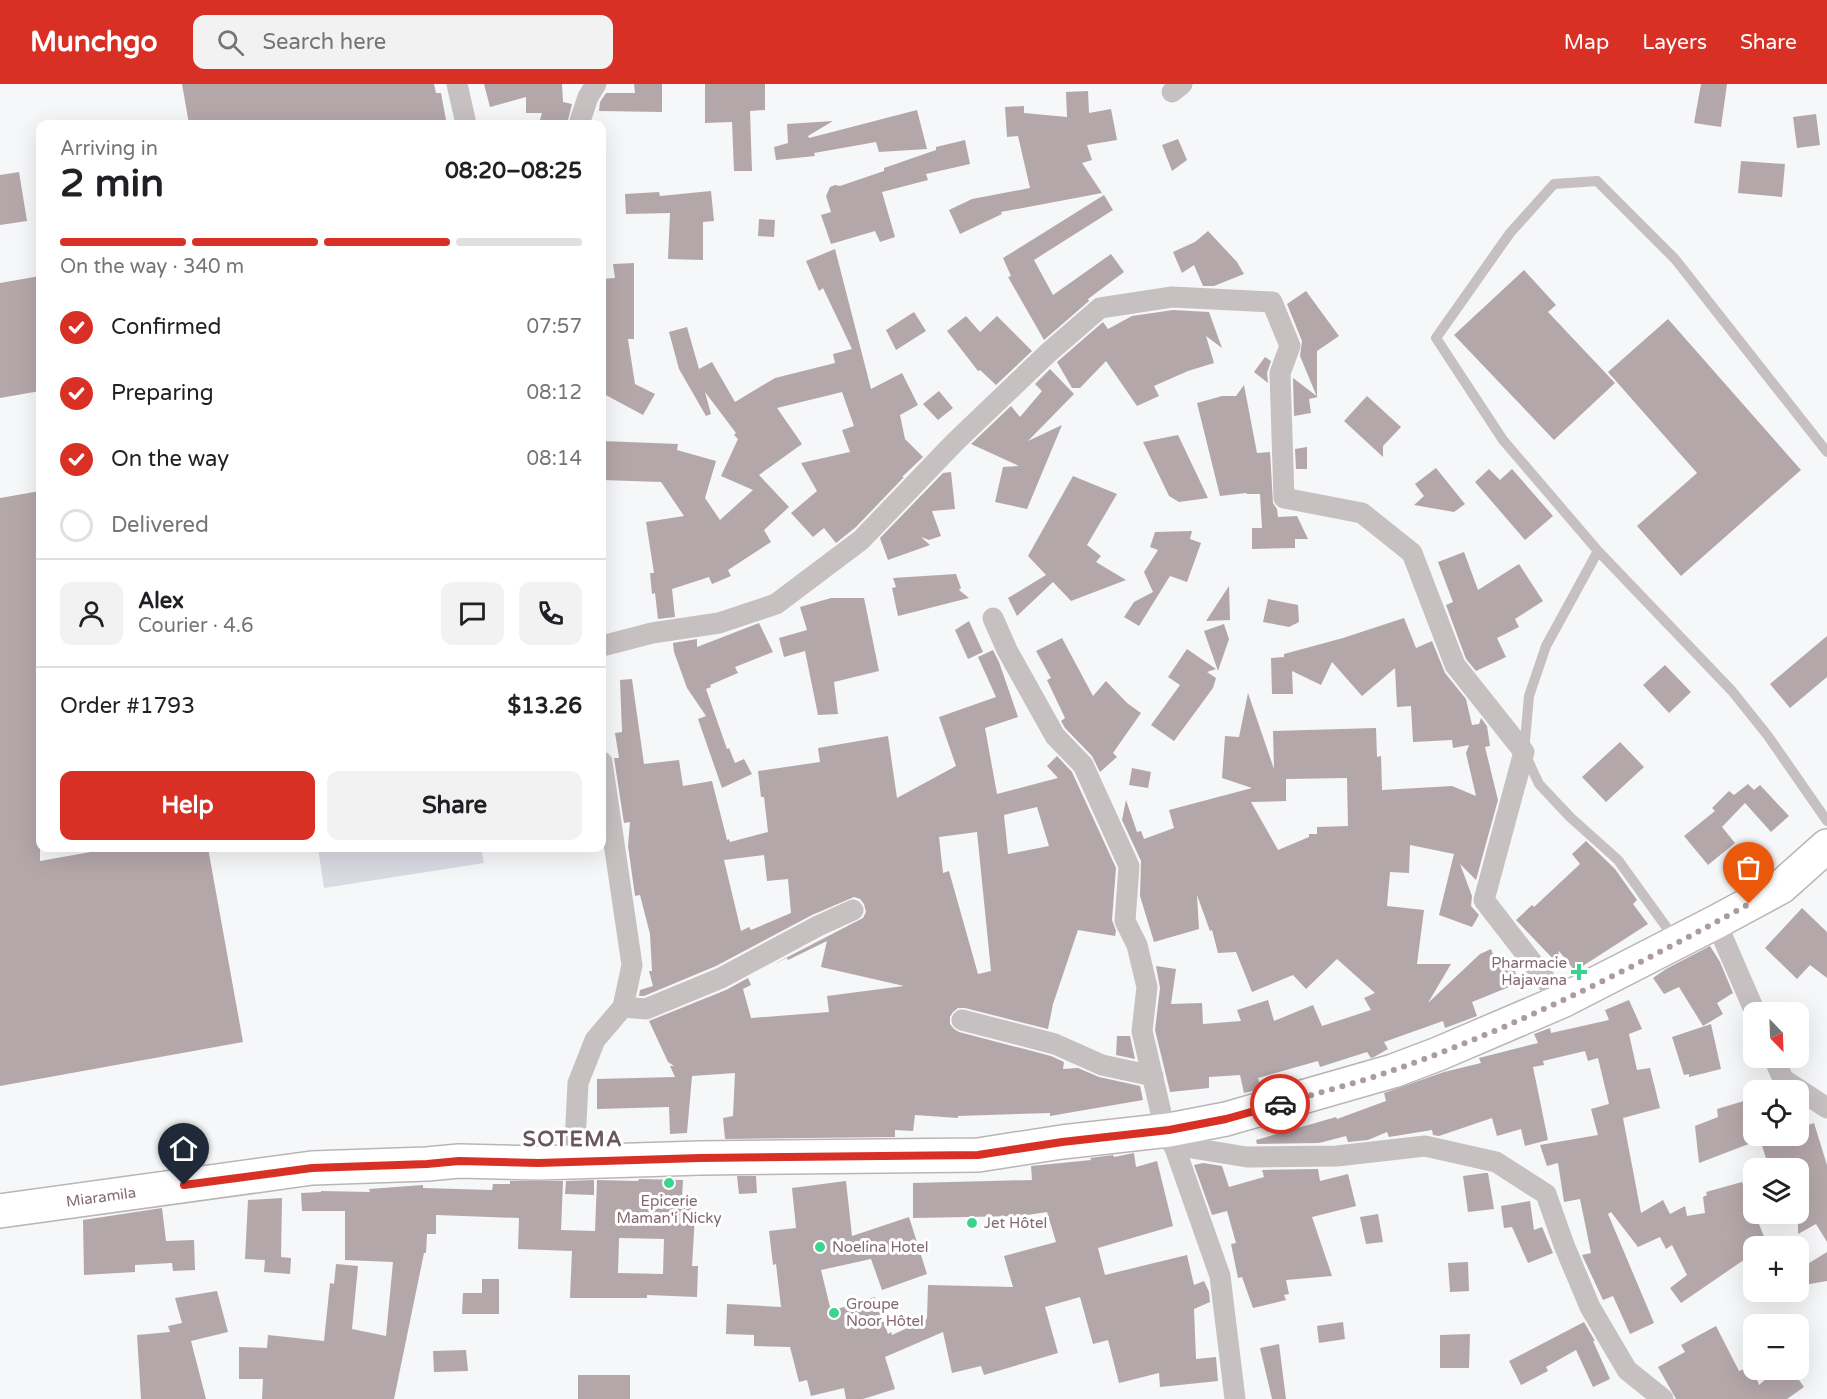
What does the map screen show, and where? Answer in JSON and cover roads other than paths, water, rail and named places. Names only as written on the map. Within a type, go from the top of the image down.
[{"type":"main road","name":"Miaramila","points":[[0,1211],[312,1168],[459,1161],[574,1163],[700,1158],[978,1155],[1062,1142],[1169,1135],[1393,1071],[1562,1001],[1781,887],[1827,846]]},
{"type":"street","points":[[457,84],[464,120]]},
{"type":"street","points":[[580,120],[588,97],[596,84]]},
{"type":"street","points":[[606,645],[652,633],[719,623],[776,604],[861,540],[956,441],[1048,353],[1100,308],[1172,297],[1272,302],[1290,346],[1280,373],[1284,498],[1362,513],[1412,553],[1455,665],[1524,752],[1484,900],[1562,1001]]},
{"type":"street","points":[[993,618],[1007,650],[1055,736],[1083,765],[1129,866],[1125,921],[1137,945],[1148,987],[1142,1031],[1169,1135],[1220,1276],[1235,1399]]},
{"type":"street","points":[[574,1163],[578,1083],[595,1040],[623,1007],[632,965],[606,789]]},
{"type":"street","points":[[623,1007],[646,1009],[721,978],[818,926],[853,910]]},
{"type":"street","points":[[1716,922],[1751,1002]]},
{"type":"street","points":[[963,1020],[1055,1044],[1102,1065],[1153,1076]]},
{"type":"street","points":[[1778,1068],[1783,1079],[1827,1107]]},
{"type":"street","points":[[1169,1135],[1247,1157],[1337,1156],[1425,1146],[1496,1162],[1546,1194],[1590,1307],[1627,1370],[1663,1399]]},
{"type":"lane","points":[[1827,452],[1675,259],[1598,181],[1554,184],[1510,232],[1436,338],[1503,440],[1598,551],[1732,691],[1768,736],[1827,821]]},
{"type":"lane","points":[[1598,551],[1546,646],[1529,696],[1524,752],[1539,784],[1570,817],[1617,860],[1677,942]]},
{"type":"place","name":"Pharmacie Hajavana","points":[[1579,972]]},
{"type":"place","name":"Epicerie Maman'i Nicky","points":[[669,1183]]},
{"type":"place","name":"Jet Hôtel","points":[[972,1223]]},
{"type":"place","name":"Noelina Hotel","points":[[820,1247]]},
{"type":"place","name":"Groupe Noor Hôtel","points":[[834,1313]]},
{"type":"district","name":"SOTEMA","points":[[573,1139]]}]
